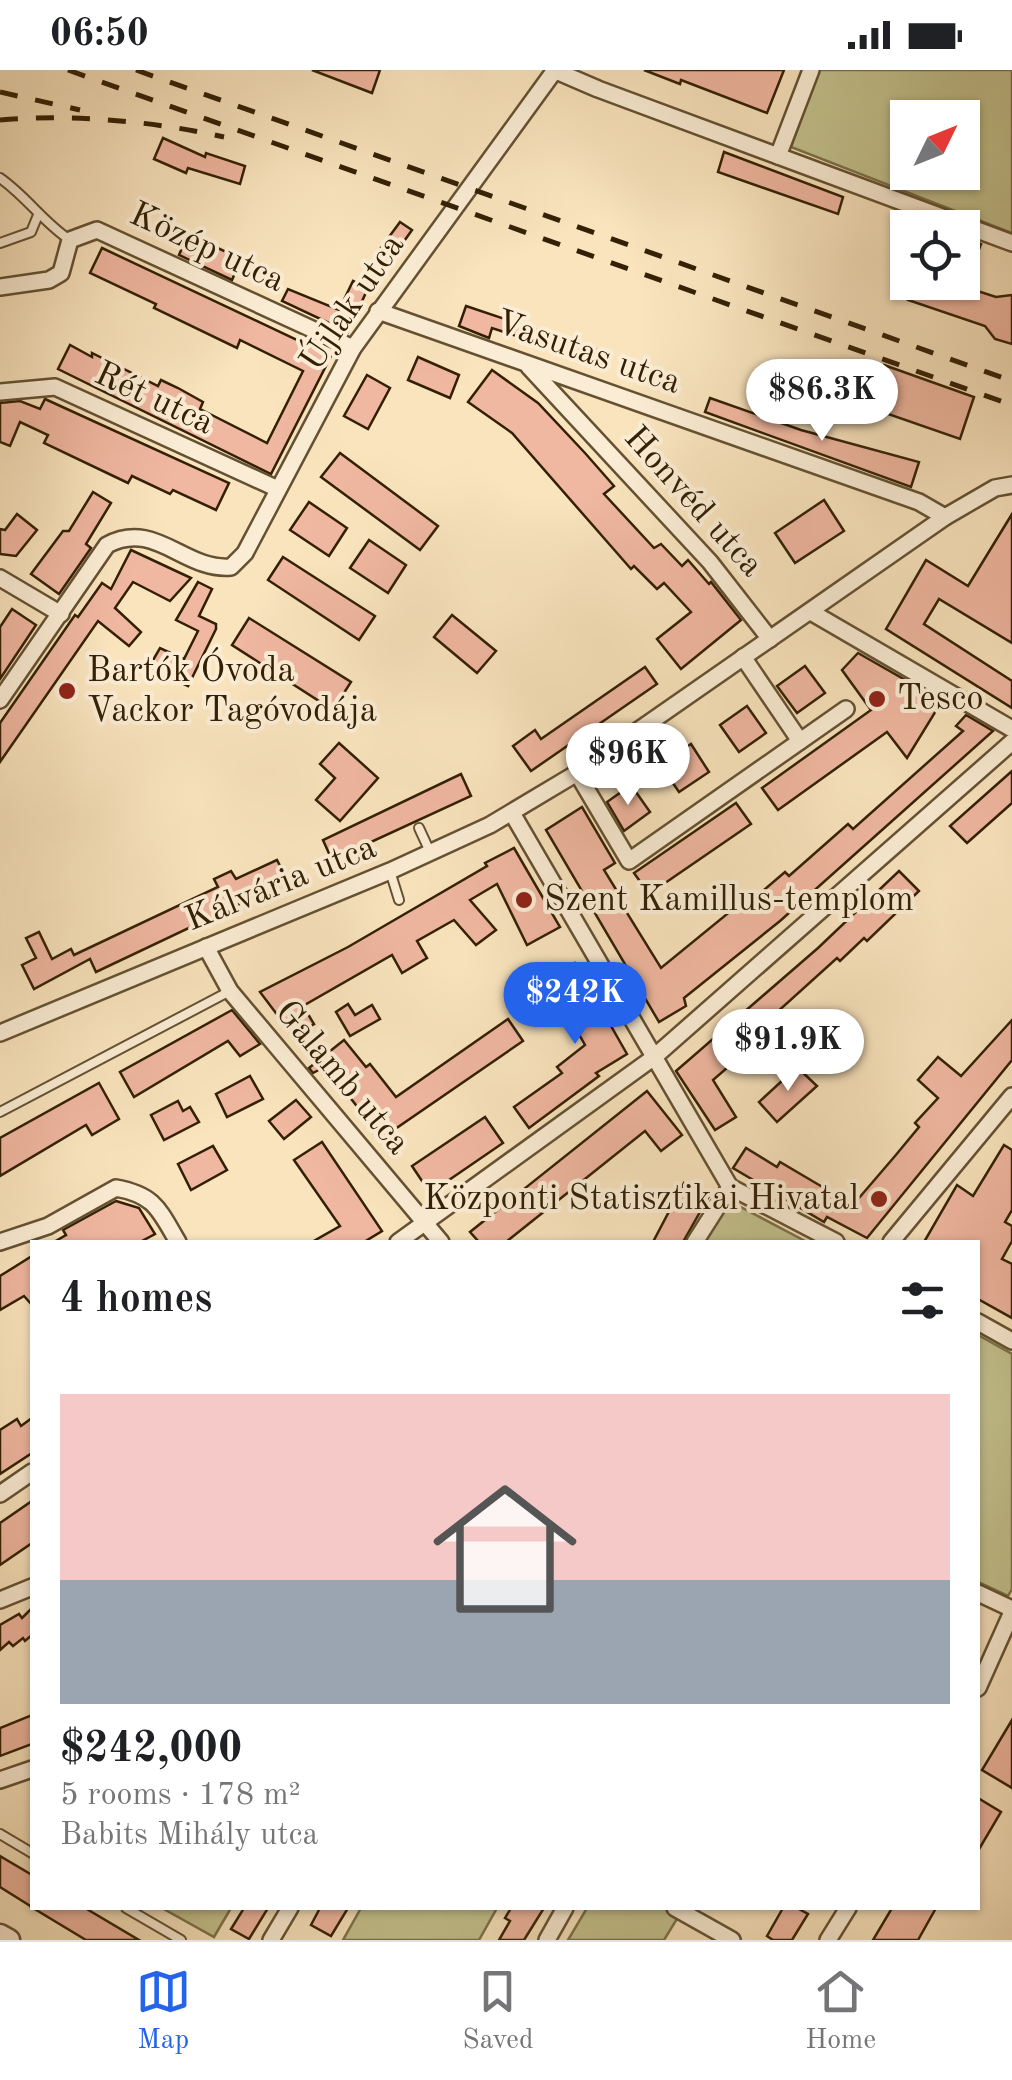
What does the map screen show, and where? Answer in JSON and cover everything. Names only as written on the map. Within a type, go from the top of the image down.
[{"type":"street","points":[[554,70],[1012,243]]},
{"type":"street","name":"Újlak utca","points":[[62,614],[107,545],[124,536],[148,538],[214,568],[231,567],[244,552],[353,348],[554,70]]},
{"type":"street","points":[[778,156],[811,70]]},
{"type":"street","name":"Közép utca","points":[[70,240],[97,230],[353,348]]},
{"type":"street","points":[[0,288],[49,280],[61,273],[70,240]]},
{"type":"street","name":"Vasutas utca","points":[[378,311],[918,502],[945,518]]},
{"type":"street","name":"Honvéd utca","points":[[526,364],[710,562],[770,640]]},
{"type":"street","name":"Rét utca","points":[[0,392],[55,386],[278,489]]},
{"type":"street","name":"Kálvária utca","points":[[0,1033],[432,854],[512,813],[577,773],[945,518],[995,488],[1012,486]]},
{"type":"street","points":[[0,578],[62,614],[0,700]]},
{"type":"street","points":[[811,612],[1012,729]]},
{"type":"street","points":[[744,657],[800,740]]},
{"type":"street","points":[[577,773],[629,862],[846,709]]},
{"type":"street","points":[[401,1240],[653,1058],[1012,742]]},
{"type":"street","points":[[512,813],[730,1187],[832,1240]]},
{"type":"street","name":"Galamb utca","points":[[206,947],[230,992],[439,1240]]},
{"type":"street","points":[[893,1240],[1012,1096]]},
{"type":"street","points":[[697,1240],[730,1187]]},
{"type":"street","points":[[0,1242],[48,1226],[116,1188],[155,1202],[177,1240]]},
{"type":"street","points":[[980,1323],[1012,1341]]},
{"type":"street","points":[[0,1494],[30,1473]]},
{"type":"street","points":[[0,1600],[30,1588]]},
{"type":"street","points":[[980,1594],[1012,1611],[980,1683]]},
{"type":"street","points":[[0,1780],[30,1771]]},
{"type":"street","points":[[272,1940],[289,1910]]},
{"type":"street","points":[[547,1940],[564,1910]]},
{"type":"street","points":[[679,1910],[732,1940]]},
{"type":"street","points":[[828,1940],[847,1910]]},
{"type":"street","points":[[0,1935],[9,1940]]},
{"type":"lane","points":[[0,178],[70,240]]},
{"type":"lane","points":[[0,243],[31,232],[38,215]]},
{"type":"lane","points":[[419,828],[432,854]]},
{"type":"lane","points":[[390,871],[399,900]]},
{"type":"lane","points":[[0,1112],[230,992]]},
{"type":"lane","points":[[0,1834],[30,1852]]},
{"type":"lane","points":[[130,1910],[182,1940]]},
{"type":"shaded area","points":[[819,70],[1012,70],[1012,233],[980,221],[980,210],[953,210],[902,190],[980,190],[980,100],[890,100],[890,186],[791,147]]},
{"type":"shaded area","points":[[728,1197],[803,1240],[703,1240]]},
{"type":"shaded area","points":[[980,1336],[1012,1354],[1012,1589],[1008,1596],[980,1583]]},
{"type":"shaded area","points":[[166,1910],[230,1910],[214,1937]]},
{"type":"shaded area","points":[[360,1910],[496,1910],[479,1940],[343,1940]]},
{"type":"shaded area","points":[[586,1910],[673,1910],[680,1914],[664,1940],[568,1940]]},
{"type":"building","points":[[312,70],[380,70],[372,93]]},
{"type":"building","points":[[644,70],[784,70],[767,113]]},
{"type":"building","points":[[163,138],[205,157],[206,153],[245,166],[240,184],[188,168],[186,173],[154,159]]},
{"type":"building","points":[[724,152],[843,197],[838,214],[718,172]]},
{"type":"building","points":[[400,222],[412,230],[387,265],[375,256]]},
{"type":"building","points":[[188,234],[241,259],[232,280],[179,255]]},
{"type":"building","points":[[102,248],[331,356],[271,474],[58,369],[70,345],[158,386],[161,380],[178,388],[203,402],[200,409],[267,443],[303,371],[240,340],[237,348],[90,273]]},
{"type":"building","points":[[353,281],[368,288],[348,332],[282,301],[288,289],[339,310]]},
{"type":"building","points":[[980,292],[996,297],[1012,295],[1012,344],[995,339],[985,326],[908,300],[980,300]]},
{"type":"building","points":[[466,306],[600,351],[596,362],[492,328],[489,338],[459,326]]},
{"type":"building","points":[[418,357],[459,375],[450,398],[408,380]]},
{"type":"building","points":[[884,365],[974,397],[960,439],[868,407]]},
{"type":"building","points":[[492,370],[538,403],[585,453],[614,486],[604,494],[654,548],[661,544],[682,566],[688,560],[741,620],[681,669],[657,639],[691,612],[664,583],[657,589],[634,566],[631,569],[512,433],[468,402]]},
{"type":"building","points":[[367,375],[390,388],[368,429],[344,416]]},
{"type":"building","points":[[710,398],[801,430],[919,462],[911,487],[705,412]]},
{"type":"building","points":[[45,399],[229,483],[216,510],[132,476],[128,483],[44,443],[48,435],[20,422],[10,446],[0,442],[0,403],[20,401],[40,409]]},
{"type":"building","points":[[340,453],[438,526],[420,550],[321,477]]},
{"type":"building","points":[[93,492],[111,503],[86,544],[91,548],[59,594],[31,574],[63,531],[69,531]]},
{"type":"building","points":[[824,500],[844,531],[795,563],[775,533]]},
{"type":"building","points":[[309,502],[347,528],[329,556],[290,530]]},
{"type":"building","points":[[17,514],[37,530],[16,556],[0,554],[0,529],[5,530]]},
{"type":"building","points":[[1012,514],[1012,643],[939,599],[924,624],[1012,681],[1012,708],[886,629],[926,560],[968,586]]},
{"type":"building","points":[[369,540],[406,565],[388,593],[350,568]]},
{"type":"building","points":[[131,550],[191,578],[170,601],[133,582],[115,608],[141,632],[129,646],[98,621],[0,762],[0,723],[75,615],[78,617],[102,583],[111,589]]},
{"type":"building","points":[[283,557],[375,616],[359,640],[268,580]]},
{"type":"building","points":[[198,582],[212,589],[199,616],[216,624],[216,629],[188,686],[149,667],[160,648],[184,659],[198,631],[176,620]]},
{"type":"building","points":[[12,609],[36,625],[0,679],[0,627]]},
{"type":"building","points":[[452,615],[496,651],[477,673],[434,637]]},
{"type":"building","points":[[249,618],[351,682],[333,710],[232,645]]},
{"type":"building","points":[[858,653],[942,701],[907,758],[887,732],[778,810],[762,788],[871,710],[842,670]]},
{"type":"building","points":[[805,666],[825,693],[797,713],[777,686]]},
{"type":"building","points":[[645,667],[657,684],[531,771],[513,746],[535,730],[541,739]]},
{"type":"building","points":[[747,706],[766,733],[739,752],[720,725]]},
{"type":"building","points":[[966,715],[993,731],[780,921],[684,998],[686,1006],[659,1022],[546,830],[582,807],[615,863],[604,870],[617,891],[614,892],[661,968],[754,892],[757,896],[785,872],[789,876],[848,824],[853,829],[963,731],[956,726]]},
{"type":"building","points":[[339,743],[378,778],[340,821],[316,800],[335,778],[320,764]]},
{"type":"building","points":[[691,744],[709,772],[679,792],[660,764]]},
{"type":"building","points":[[1012,771],[1012,803],[967,843],[950,826]]},
{"type":"building","points":[[461,774],[471,796],[332,860],[323,840]]},
{"type":"building","points":[[631,785],[650,812],[624,831],[607,802]]},
{"type":"building","points":[[736,803],[751,824],[649,894],[634,873]]},
{"type":"building","points":[[514,848],[560,927],[527,945],[497,884],[470,900],[496,930],[476,945],[454,920],[417,941],[427,958],[402,973],[392,955],[303,1006],[314,1024],[294,1037],[260,992],[348,947]]},
{"type":"building","points":[[277,860],[288,881],[96,972],[90,959],[34,989],[22,965],[36,958],[26,938],[39,932],[52,959],[71,949],[74,955],[218,887],[214,879],[231,871],[236,879]]},
{"type":"building","points":[[899,871],[919,891],[867,941],[864,938],[840,961],[837,958],[754,1033],[732,1058],[735,1061],[713,1080],[736,1117],[715,1130],[676,1071],[818,948]]},
{"type":"building","points":[[575,963],[627,1054],[596,1073],[599,1076],[529,1128],[514,1107],[562,1073],[557,1067],[585,1045],[547,978]]},
{"type":"building","points":[[348,1004],[355,1015],[372,1005],[380,1019],[350,1036],[336,1012]]},
{"type":"building","points":[[232,1010],[260,1044],[240,1056],[228,1041],[134,1097],[120,1072]]},
{"type":"building","points":[[508,1019],[523,1041],[382,1138],[341,1086],[330,1064],[313,1073],[309,1068],[344,1040],[366,1067],[370,1064],[396,1097]]},
{"type":"building","points":[[1012,1020],[1012,1060],[867,1238],[827,1217],[824,1222],[733,1168],[746,1148],[777,1167],[780,1162],[853,1205],[919,1127],[915,1123],[938,1098],[918,1080],[938,1057],[961,1076]]},
{"type":"building","points":[[797,1067],[817,1086],[777,1122],[759,1102]]},
{"type":"building","points":[[250,1076],[263,1099],[227,1117],[216,1094]]},
{"type":"building","points":[[99,1083],[119,1119],[92,1135],[86,1125],[0,1176],[0,1138]]},
{"type":"building","points":[[647,1091],[682,1135],[661,1151],[645,1131],[509,1240],[477,1240],[470,1232]]},
{"type":"building","points":[[296,1100],[311,1117],[284,1139],[269,1121]]},
{"type":"building","points":[[178,1101],[183,1111],[190,1107],[199,1122],[164,1140],[151,1115]]},
{"type":"building","points":[[485,1117],[503,1143],[430,1193],[412,1166]]},
{"type":"building","points":[[322,1142],[382,1231],[367,1240],[316,1240],[340,1226],[294,1160]]},
{"type":"building","points":[[1004,1145],[1012,1150],[1012,1210],[1005,1222],[1012,1226],[1012,1241],[1002,1259],[1012,1264],[1012,1318],[980,1300],[980,1240],[925,1240],[957,1185],[973,1196]]},
{"type":"building","points":[[213,1146],[227,1170],[191,1190],[178,1164]]},
{"type":"building","points":[[684,1183],[709,1196],[684,1240],[654,1240]]},
{"type":"building","points":[[116,1201],[139,1208],[155,1234],[144,1240],[57,1240],[66,1235],[63,1230]]},
{"type":"building","points":[[30,1257],[30,1303],[24,1296],[0,1310],[0,1276]]},
{"type":"building","points":[[17,1419],[21,1426],[30,1419],[30,1454],[0,1474],[0,1430]]},
{"type":"building","points":[[30,1502],[30,1544],[0,1565],[0,1523]]},
{"type":"building","points":[[30,1610],[30,1637],[13,1646],[9,1642],[0,1650],[0,1625],[19,1614],[22,1618]]},
{"type":"building","points":[[30,1716],[30,1745],[0,1756],[0,1728]]},
{"type":"building","points":[[1012,1720],[1012,1788],[982,1770]]},
{"type":"building","points":[[980,1799],[1001,1812],[980,1848]]},
{"type":"building","points":[[0,1856],[30,1874],[30,1906],[0,1887]]},
{"type":"building","points":[[36,1910],[88,1910],[139,1940],[86,1940]]},
{"type":"building","points":[[243,1910],[267,1910],[249,1939],[231,1929]]},
{"type":"building","points":[[319,1910],[347,1910],[331,1936],[311,1925]]},
{"type":"building","points":[[510,1910],[543,1910],[524,1940],[499,1940],[510,1921],[505,1918]]},
{"type":"building","points":[[782,1910],[808,1914],[792,1940],[773,1940],[767,1936]]},
{"type":"building","points":[[891,1910],[935,1910],[918,1940],[873,1940]]},
{"type":"railway","points":[[68,70],[1012,405]]},
{"type":"railway","points":[[136,70],[1012,381]]},
{"type":"railway","points":[[0,92],[80,110]]},
{"type":"railway","points":[[0,120],[112,120],[224,137]]},
{"type":"place","name":"Bartók Óvoda Vackor Tagóvodája","points":[[67,691]]},
{"type":"place","name":"Tesco","points":[[877,699]]},
{"type":"place","name":"Szent Kamillus-templom","points":[[524,900]]},
{"type":"place","name":"Központi Statisztikai Hivatal","points":[[879,1199]]}]
